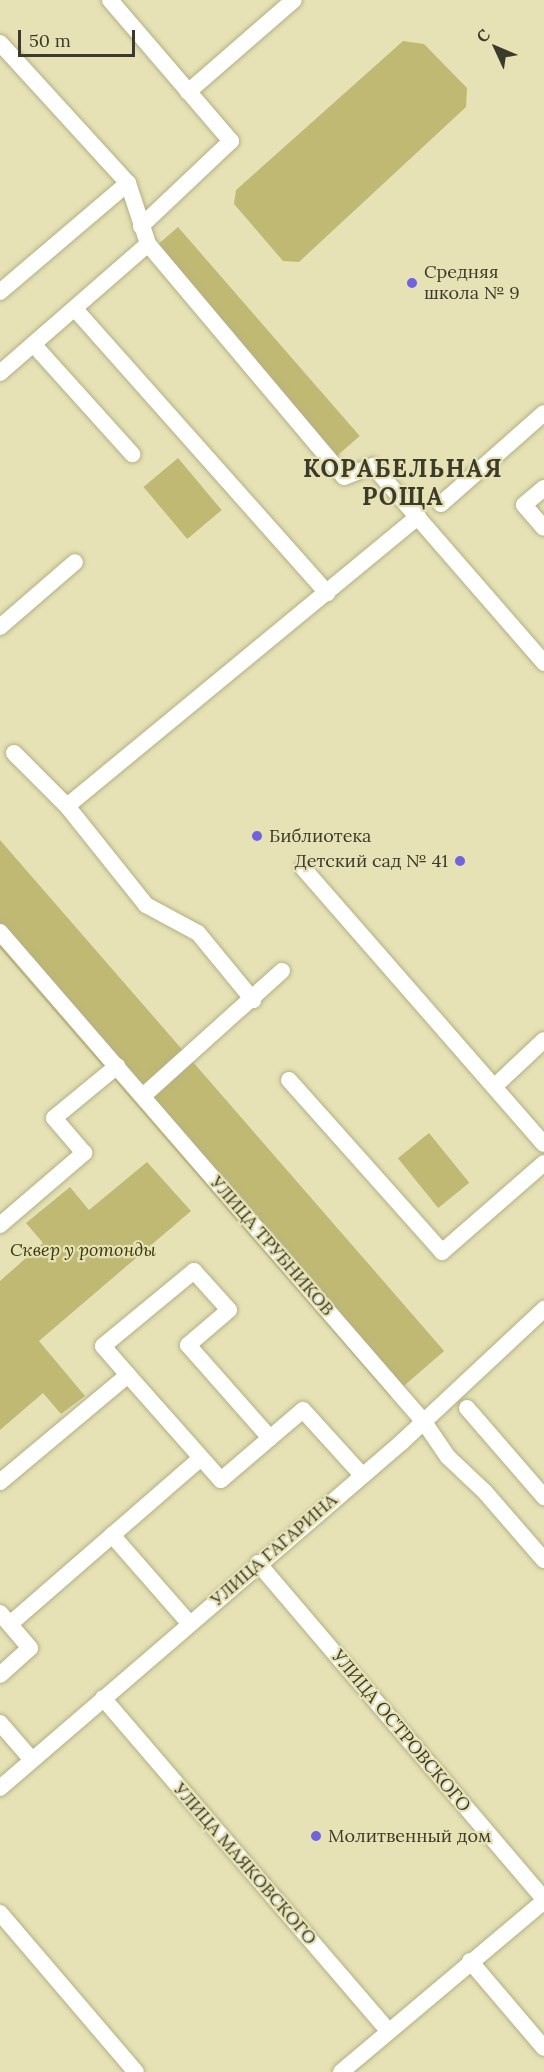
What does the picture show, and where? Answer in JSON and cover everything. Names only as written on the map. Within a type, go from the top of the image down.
[{"type":"street","points":[[110,0],[231,141],[141,225]]},
{"type":"street","points":[[188,92],[294,0]]},
{"type":"street","points":[[0,43],[128,183],[148,244],[344,477],[373,466],[544,663]]},
{"type":"street","points":[[0,292],[128,183]]},
{"type":"street","points":[[0,374],[148,244]]},
{"type":"street","points":[[75,309],[327,592]]},
{"type":"street","points":[[34,345],[132,454]]},
{"type":"street","points":[[441,504],[544,413]]},
{"type":"street","points":[[544,488],[524,506],[544,528]]},
{"type":"street","points":[[67,806],[418,517]]},
{"type":"street","points":[[2,622],[75,562]]},
{"type":"street","points":[[14,753],[67,806],[146,904],[198,933],[253,1000]]},
{"type":"street","points":[[303,868],[544,1143]]},
{"type":"street","name":"УЛИЦА ТРУБНИКОВ","points":[[0,932],[424,1422],[448,1458],[485,1492],[544,1560]]},
{"type":"street","points":[[143,1096],[253,1000],[282,971]]},
{"type":"street","points":[[495,1086],[544,1040]]},
{"type":"street","points":[[0,1225],[84,1153],[54,1118],[117,1066]]},
{"type":"street","points":[[289,1080],[442,1252],[544,1163]]},
{"type":"street","points":[[270,1438],[188,1345],[229,1310],[194,1271],[103,1346],[221,1480],[303,1410],[362,1475]]},
{"type":"street","name":"УЛИЦА ГАГАРИНА","points":[[0,1788],[424,1422],[544,1309]]},
{"type":"street","points":[[0,1482],[128,1375]]},
{"type":"street","points":[[467,1408],[544,1497]]},
{"type":"street","points":[[0,1675],[30,1648],[5,1619],[112,1535],[201,1458]]},
{"type":"street","points":[[112,1535],[189,1623]]},
{"type":"street","name":"УЛИЦА ОСТРОВСКОГО","points":[[258,1563],[544,1900]]},
{"type":"street","name":"УЛИЦА МАЯКОВСКОГО","points":[[103,1698],[387,2029]]},
{"type":"street","points":[[0,1723],[32,1760]]},
{"type":"street","points":[[341,2072],[387,2029],[544,1900]]},
{"type":"street","points":[[0,1913],[136,2072]]},
{"type":"street","points":[[470,1961],[544,2048]]},
{"type":"green space","points":[[403,41],[424,44],[467,88],[466,107],[299,262],[283,261],[234,204],[236,190]]},
{"type":"green space","points":[[178,227],[360,436],[337,456],[155,247]]},
{"type":"green space","points":[[178,458],[222,510],[187,539],[144,487]]},
{"type":"green space","points":[[0,840],[444,1351],[391,1398],[0,948]]},
{"type":"green space","points":[[429,1133],[469,1183],[438,1208],[398,1158]]},
{"type":"green space","name":"Сквер у ротонды","points":[[147,1162],[191,1211],[39,1341],[85,1396],[61,1414],[43,1393],[0,1430],[0,1281],[43,1243],[26,1223],[70,1187],[89,1210]]},
{"type":"place","name":"Средняя школа № 9","points":[[412,283]]},
{"type":"place","name":"Библиотека","points":[[257,836]]},
{"type":"place","name":"Детский сад № 41","points":[[460,861]]},
{"type":"place","name":"Молитвенный дом","points":[[316,1836]]},
{"type":"district","name":"КОРАБЕЛЬНАЯ РОЩА","points":[[403,483]]}]
